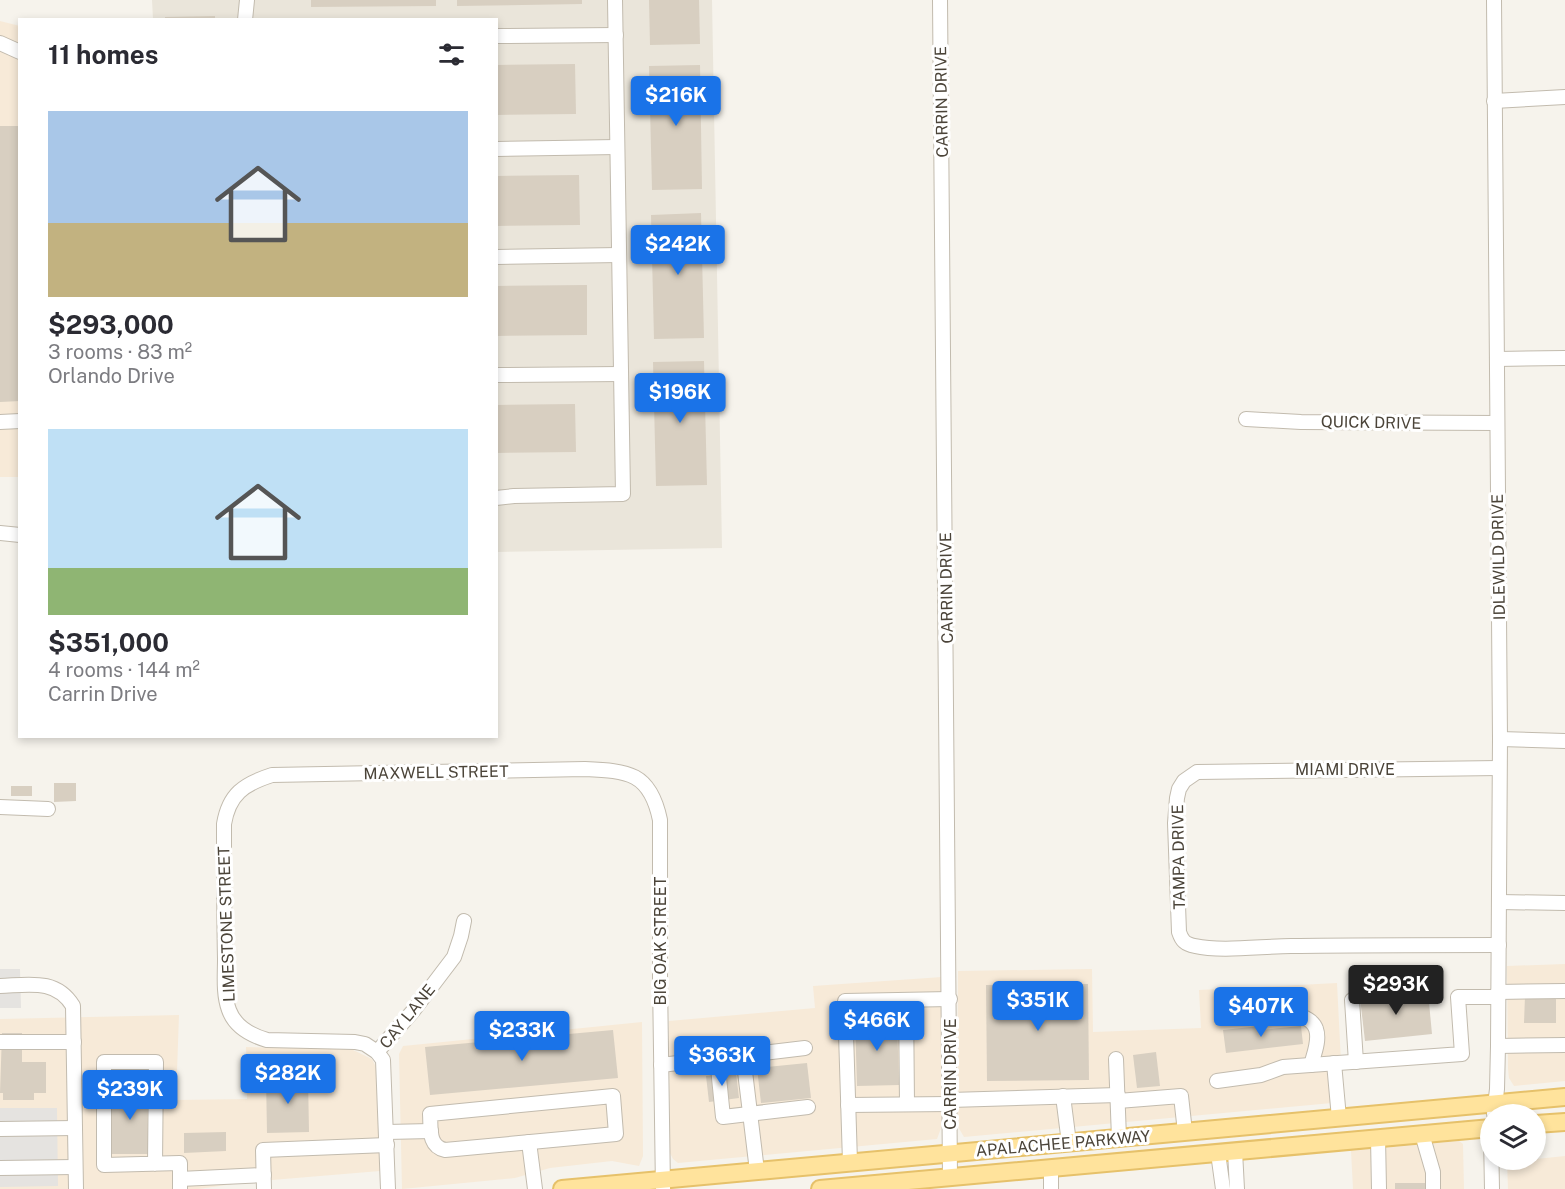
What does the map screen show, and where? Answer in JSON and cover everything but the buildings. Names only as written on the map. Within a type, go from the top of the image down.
[{"type":"main road","name":"APALACHEE PARKWAY","points":[[1524,1104],[1565,1097]]},
{"type":"main road","name":"APALACHEE PARKWAY","points":[[562,1189],[663,1185],[757,1171],[850,1162],[1339,1118],[1480,1110]]},
{"type":"main road","points":[[1546,1123],[1565,1122]]},
{"type":"main road","name":"APALACHEE PARKWAY","points":[[820,1189],[1480,1129]]},
{"type":"street","points":[[245,18],[247,0]]},
{"type":"street","points":[[498,498],[623,494],[615,0]]},
{"type":"street","name":"CARRIN DRIVE","points":[[940,0],[950,1177]]},
{"type":"street","name":"IDLEWILD DRIVE","points":[[1494,0],[1500,739],[1500,902],[1495,1104]]},
{"type":"street","points":[[498,36],[616,35]]},
{"type":"street","points":[[0,44],[18,51]]},
{"type":"street","points":[[1494,101],[1565,97]]},
{"type":"street","points":[[498,149],[617,147]]},
{"type":"street","points":[[498,257],[619,255]]},
{"type":"street","points":[[1497,359],[1565,358]]},
{"type":"street","points":[[498,375],[621,374]]},
{"type":"street","name":"QUICK DRIVE","points":[[1246,419],[1301,422],[1497,423]]},
{"type":"street","points":[[0,422],[18,421]]},
{"type":"street","points":[[0,533],[18,535]]},
{"type":"street","points":[[1500,739],[1565,741]]},
{"type":"street","name":"MIAMI DRIVE","points":[[1192,774],[1215,771],[1499,768]]},
{"type":"street","name":"MAXWELL STREET","points":[[242,788],[257,780],[284,774],[585,769],[620,771],[632,775]]},
{"type":"street","name":"TAMPA DRIVE","points":[[1192,774],[1179,789],[1175,823],[1179,932],[1185,943],[1197,947],[1227,948],[1499,945]]},
{"type":"street","name":"BIG OAK STREET","points":[[632,775],[644,784],[654,798],[660,820],[663,1185]]},
{"type":"street","name":"LIMESTONE STREET","points":[[242,788],[232,798],[226,811],[224,824],[226,998],[229,1009],[243,1030],[261,1039],[356,1042],[365,1044],[377,1052]]},
{"type":"street","points":[[0,807],[48,809]]},
{"type":"street","points":[[1500,902],[1565,903]]},
{"type":"street","name":"CAY LANE","points":[[388,1189],[383,1060],[377,1052],[413,1011],[454,957],[464,921]]},
{"type":"street","points":[[0,986],[43,985],[58,989],[73,1006],[76,1189]]},
{"type":"street","points":[[1217,1081],[1261,1075],[1283,1067],[1462,1054],[1458,997],[1565,992]]},
{"type":"street","points":[[850,1162],[845,1001],[950,999]]},
{"type":"street","points":[[906,1000],[907,1104]]},
{"type":"street","points":[[1352,1000],[1356,1062]]},
{"type":"street","points":[[1228,1015],[1276,1012],[1299,1015],[1309,1020],[1314,1024],[1318,1036],[1311,1065]]},
{"type":"street","points":[[0,1042],[74,1042]]},
{"type":"street","points":[[1498,1046],[1565,1046]]},
{"type":"street","points":[[661,1065],[805,1048]]},
{"type":"street","points":[[743,1055],[757,1171]]},
{"type":"street","points":[[717,1058],[723,1117],[808,1107]]},
{"type":"street","points":[[1116,1059],[1119,1138]]},
{"type":"street","points":[[155,1164],[156,1062],[104,1062],[104,1165],[155,1164],[180,1163],[180,1184],[264,1182],[263,1150],[387,1139],[431,1131]]},
{"type":"street","points":[[1334,1064],[1339,1118]]},
{"type":"street","points":[[612,1096],[616,1134],[529,1142],[446,1150],[438,1148],[432,1142],[430,1114],[612,1096]]},
{"type":"street","points":[[848,1105],[1063,1096],[1118,1098],[1180,1096],[1185,1132]]},
{"type":"street","points":[[1063,1096],[1069,1143]]},
{"type":"street","points":[[0,1129],[75,1128]]},
{"type":"street","points":[[1422,1134],[1433,1172],[1433,1189]]},
{"type":"street","points":[[1378,1138],[1379,1189]]},
{"type":"street","points":[[529,1142],[535,1189]]},
{"type":"street","points":[[1223,1189],[1226,1152]]},
{"type":"street","points":[[1226,1152],[1237,1189]]},
{"type":"street","points":[[0,1168],[75,1167]]},
{"type":"street","points":[[1051,1189],[1052,1168]]},
{"type":"street","points":[[1492,1170],[1492,1189]]},
{"type":"shaded area","points":[[152,0],[712,0],[722,548],[498,552],[498,18],[153,18]]},
{"type":"shaded area","points":[[0,21],[18,26],[18,477],[0,477]]},
{"type":"shaded area","points":[[1565,964],[1565,1081],[1514,1086],[1509,1078],[1508,1069],[1507,966]]},
{"type":"shaded area","points":[[0,969],[20,969],[21,1008],[0,1008]]},
{"type":"shaded area","points":[[1092,969],[1093,1032],[1201,1028],[1199,990],[1337,983],[1343,1102],[964,1137],[957,1125],[958,971]]},
{"type":"shaded area","points":[[942,977],[944,1088],[941,1128],[937,1139],[678,1163],[673,1159],[670,1153],[669,1021],[815,1008],[813,986]]},
{"type":"shaded area","points":[[179,1015],[176,1100],[247,1099],[246,1047],[351,1049],[372,1059],[377,1069],[380,1171],[248,1182],[198,1189],[0,1189],[0,1019]]},
{"type":"shaded area","points":[[642,1022],[643,1156],[639,1166],[612,1161],[550,1168],[515,1178],[402,1189],[399,1054],[403,1046]]},
{"type":"shaded area","points":[[0,1108],[57,1108],[58,1186],[0,1187]]},
{"type":"shaded area","points":[[1459,1141],[1463,1144],[1464,1189],[1353,1189],[1351,1151]]},
{"type":"shaded area","points":[[1565,1156],[1565,1189],[1508,1189],[1507,1170],[1546,1170],[1546,1158]]}]
